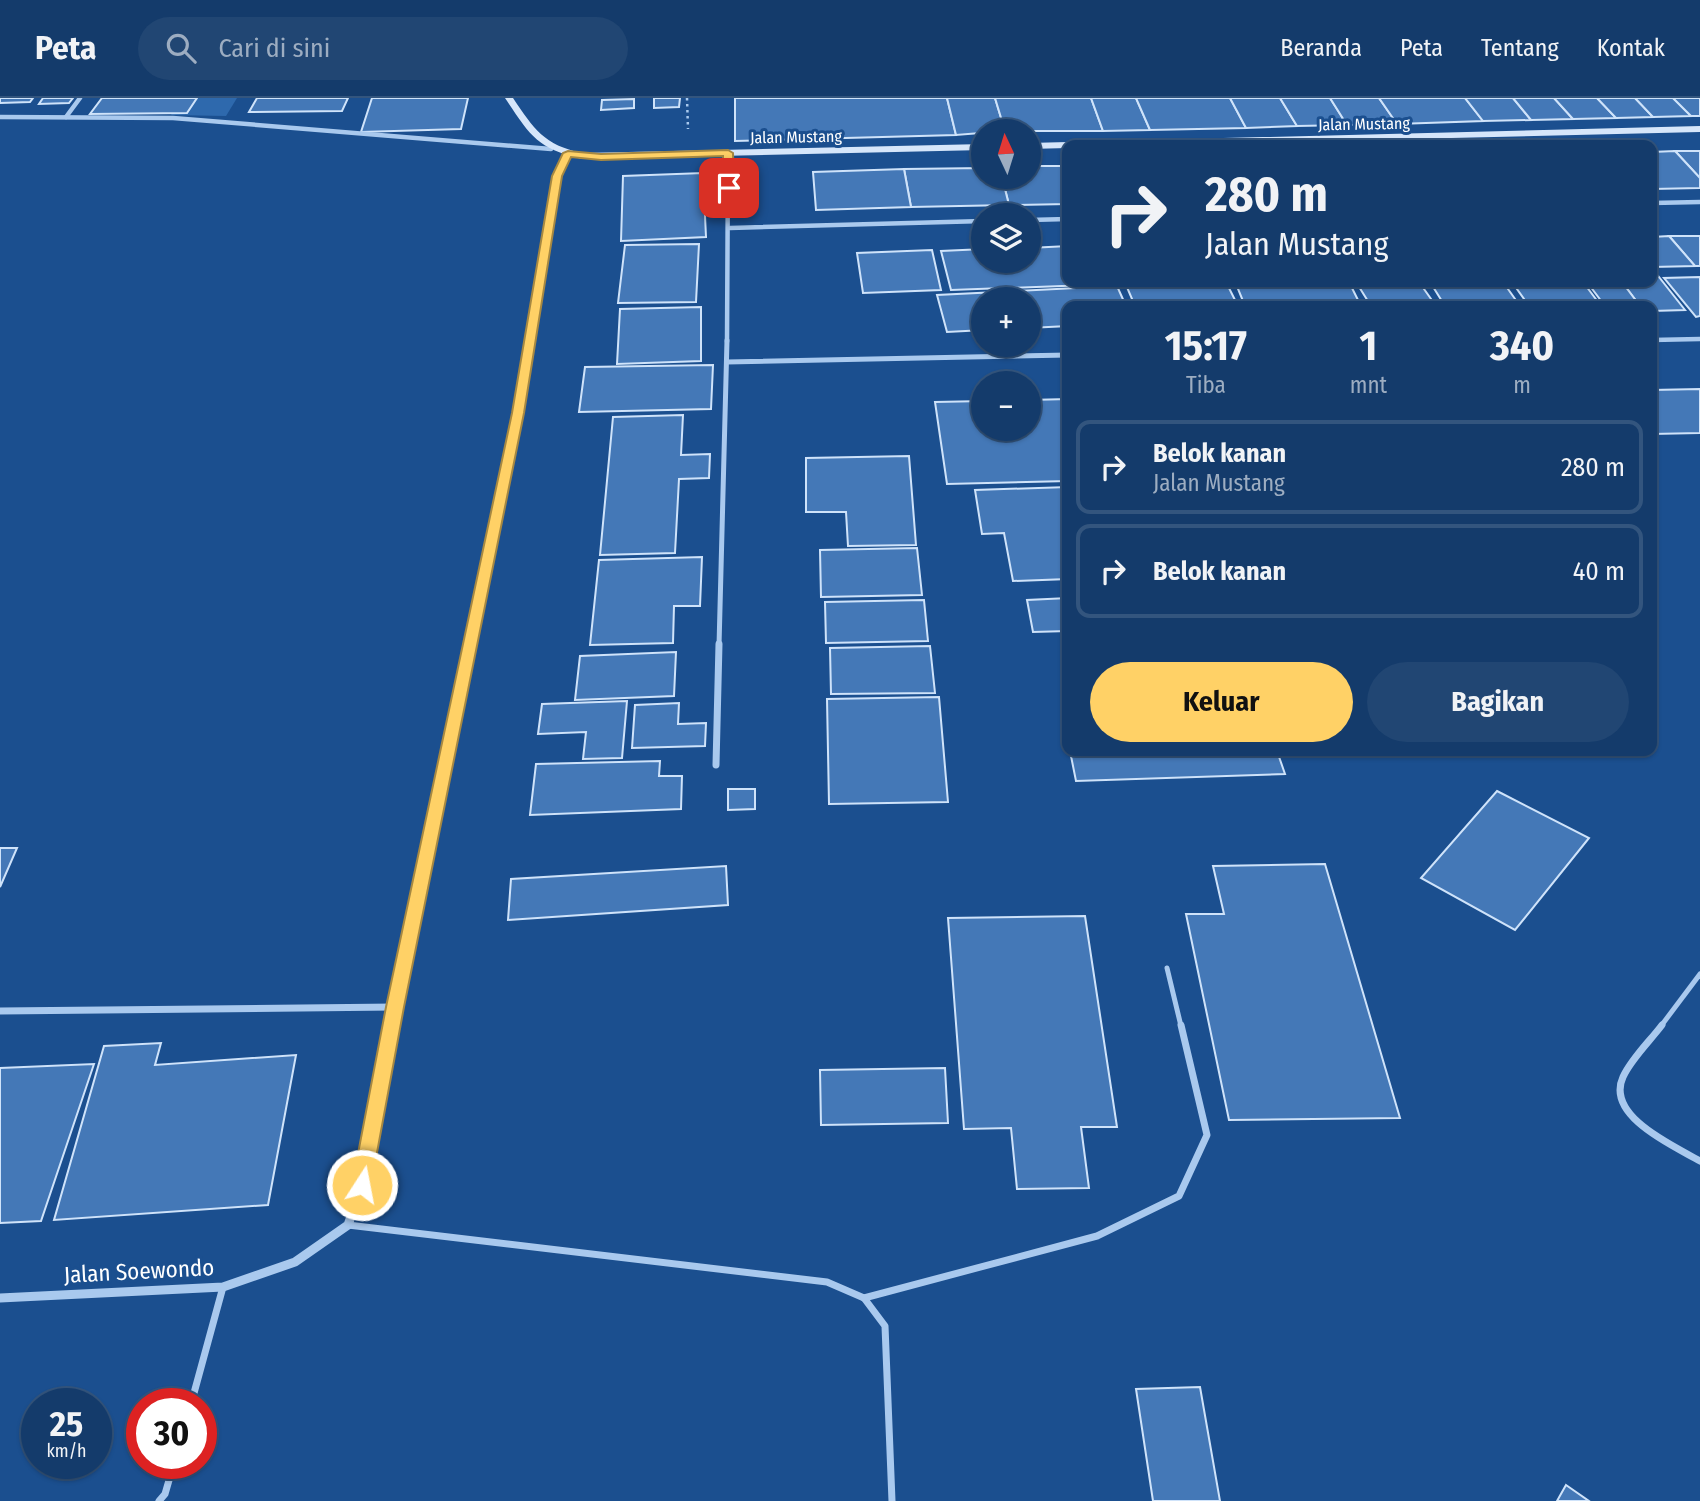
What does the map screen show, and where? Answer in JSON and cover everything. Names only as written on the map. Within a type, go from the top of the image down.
[{"type":"main road","points":[[509,98],[538,139],[551,149]]},
{"type":"main road","name":"Jalan Mustang","points":[[1266,140],[1700,129]]},
{"type":"main road","name":"Jalan Mustang","points":[[1041,146],[1062,145]]},
{"type":"main road","name":"Jalan Mustang","points":[[551,149],[601,157],[971,147]]},
{"type":"street","points":[[66,117],[80,98]]},
{"type":"street","points":[[0,117],[173,118],[551,149]]},
{"type":"street","points":[[348,1226],[362,1185],[395,1007],[518,413],[557,176],[568,153]]},
{"type":"street","points":[[716,765],[730,228],[728,153]]},
{"type":"street","points":[[1657,203],[1700,202]]},
{"type":"street","points":[[1041,220],[1062,219]]},
{"type":"street","points":[[730,228],[971,221]]},
{"type":"street","points":[[1657,340],[1700,339]]},
{"type":"street","points":[[727,362],[1062,355]]},
{"type":"street","points":[[0,1011],[395,1007]]},
{"type":"street","name":"Jalan Soewondo","points":[[0,1298],[223,1287],[295,1262],[348,1226]]},
{"type":"lane","points":[[864,1298],[1097,1236],[1179,1196],[1207,1135],[1167,968]]},
{"type":"lane","points":[[1700,974],[1623,1077],[1618,1088],[1620,1101],[1629,1114],[1700,1161]]},
{"type":"lane","points":[[348,1226],[827,1282],[864,1298],[885,1326],[892,1501]]},
{"type":"lane","points":[[195,1388],[223,1287]]},
{"type":"lane","points":[[159,1501],[169,1479]]},
{"type":"path","points":[[687,98],[689,134]]},
{"type":"shaded area","points":[[182,98],[237,98],[226,116],[171,115]]},
{"type":"building","points":[[0,98],[33,98],[30,102],[0,103]]},
{"type":"building","points":[[43,98],[73,98],[69,103],[39,104]]},
{"type":"building","points":[[102,98],[197,98],[187,113],[90,114]]},
{"type":"building","points":[[257,98],[348,98],[342,111],[249,112]]},
{"type":"building","points":[[372,98],[468,98],[461,129],[361,132]]},
{"type":"building","points":[[654,98],[680,98],[679,107],[654,108]]},
{"type":"building","points":[[735,98],[947,98],[956,135],[735,141]]},
{"type":"building","points":[[947,98],[995,98],[1001,119],[971,119],[971,134],[956,135]]},
{"type":"building","points":[[995,98],[1091,98],[1103,131],[1041,131],[1041,119],[1001,119]]},
{"type":"building","points":[[1091,98],[1136,98],[1150,130],[1103,131]]},
{"type":"building","points":[[1136,98],[1230,98],[1246,128],[1150,130]]},
{"type":"building","points":[[1230,98],[1280,98],[1297,126],[1246,128]]},
{"type":"building","points":[[1280,98],[1330,98],[1347,125],[1297,126]]},
{"type":"building","points":[[1330,98],[1379,98],[1397,124],[1347,125]]},
{"type":"building","points":[[1379,98],[1465,98],[1483,121],[1397,124]]},
{"type":"building","points":[[1465,98],[1513,98],[1531,120],[1483,121]]},
{"type":"building","points":[[1513,98],[1554,98],[1573,119],[1531,120]]},
{"type":"building","points":[[1554,98],[1597,98],[1616,118],[1573,119]]},
{"type":"building","points":[[1597,98],[1635,98],[1653,117],[1616,118]]},
{"type":"building","points":[[1635,98],[1673,98],[1691,116],[1653,117]]},
{"type":"building","points":[[1673,98],[1700,98],[1700,116],[1691,116]]},
{"type":"building","points":[[634,99],[634,108],[601,110],[602,100]]},
{"type":"building","points":[[1675,151],[1700,151],[1700,178]]},
{"type":"building","points":[[1675,151],[1700,178],[1700,188],[1657,189],[1657,152]]},
{"type":"building","points":[[1041,166],[1062,166],[1062,204],[1008,203],[1005,189],[1041,189]]},
{"type":"building","points":[[971,168],[971,189],[1005,189],[1008,203],[911,207],[904,169]]},
{"type":"building","points":[[904,169],[911,207],[816,210],[813,172]]},
{"type":"building","points":[[703,173],[706,237],[621,241],[623,176]]},
{"type":"building","points":[[1669,236],[1700,236],[1700,266],[1695,266]]},
{"type":"building","points":[[1669,236],[1695,266],[1657,267],[1657,237]]},
{"type":"building","points":[[699,244],[696,302],[618,303],[625,245]]},
{"type":"building","points":[[1062,246],[1062,286],[971,287],[971,289],[951,290],[941,251],[971,250],[971,273],[1041,273],[1041,247]]},
{"type":"building","points":[[932,250],[941,290],[863,293],[857,253]]},
{"type":"building","points":[[1657,275],[1685,310],[1657,311],[1657,301],[1636,301],[1626,287],[1657,287]]},
{"type":"building","points":[[1700,277],[1700,316],[1696,317],[1664,278]]},
{"type":"building","points":[[1117,287],[1124,301],[1062,301],[1062,326],[1041,327],[1041,290]]},
{"type":"building","points":[[1127,287],[1228,287],[1236,301],[1133,301]]},
{"type":"building","points":[[1237,287],[1352,287],[1358,301],[1243,301]]},
{"type":"building","points":[[1359,287],[1423,287],[1432,301],[1368,301]]},
{"type":"building","points":[[1433,287],[1507,287],[1516,301],[1442,301]]},
{"type":"building","points":[[1516,287],[1587,287],[1597,301],[1525,301]]},
{"type":"building","points":[[1591,287],[1626,287],[1636,301],[1601,301]]},
{"type":"building","points":[[971,293],[971,331],[947,332],[937,295]]},
{"type":"building","points":[[701,307],[701,361],[617,364],[620,309]]},
{"type":"building","points":[[713,365],[711,409],[579,412],[585,367]]},
{"type":"building","points":[[1700,389],[1700,433],[1657,434],[1657,390]]},
{"type":"building","points":[[1062,399],[1062,481],[947,484],[935,402],[971,401],[971,441],[1041,441],[1041,400]]},
{"type":"building","points":[[683,415],[681,455],[710,454],[709,478],[679,479],[675,553],[600,555],[613,417]]},
{"type":"building","points":[[909,456],[916,545],[848,546],[846,512],[806,512],[806,458]]},
{"type":"building","points":[[1062,487],[1062,579],[1013,581],[1004,533],[982,534],[975,490]]},
{"type":"building","points":[[917,548],[922,595],[821,597],[820,550]]},
{"type":"building","points":[[702,557],[700,606],[674,606],[673,643],[590,645],[599,560]]},
{"type":"building","points":[[1062,598],[1062,631],[1033,632],[1027,600]]},
{"type":"building","points":[[924,600],[928,641],[826,643],[825,602]]},
{"type":"building","points":[[930,646],[935,693],[831,694],[830,648]]},
{"type":"building","points":[[676,652],[674,696],[575,700],[580,656]]},
{"type":"building","points":[[939,697],[948,802],[829,804],[827,699]]},
{"type":"building","points":[[627,701],[622,758],[583,759],[586,732],[538,734],[542,704]]},
{"type":"building","points":[[679,703],[678,724],[706,723],[705,746],[632,748],[635,705]]},
{"type":"building","points":[[1071,756],[1279,756],[1285,774],[1076,781]]},
{"type":"building","points":[[660,761],[659,776],[682,776],[681,809],[530,815],[536,764]]},
{"type":"building","points":[[728,789],[755,789],[755,809],[728,810]]},
{"type":"building","points":[[1497,791],[1589,838],[1515,930],[1421,878]]},
{"type":"building","points":[[0,848],[17,848],[0,887]]},
{"type":"building","points":[[1325,864],[1400,1118],[1229,1120],[1186,914],[1224,914],[1213,866]]},
{"type":"building","points":[[726,866],[728,905],[508,920],[511,879]]},
{"type":"building","points":[[1085,916],[1117,1127],[1081,1127],[1089,1188],[1017,1189],[1011,1128],[964,1129],[948,918]]},
{"type":"building","points":[[161,1043],[155,1065],[296,1055],[268,1205],[54,1220],[104,1046]]},
{"type":"building","points":[[94,1064],[41,1221],[0,1223],[0,1068]]},
{"type":"building","points":[[945,1068],[948,1123],[821,1125],[820,1070]]},
{"type":"building","points":[[1200,1387],[1220,1501],[1153,1501],[1136,1389]]},
{"type":"building","points":[[1566,1485],[1589,1501],[1557,1501]]},
{"type":"route","points":[[362,1185],[395,1007],[518,413],[557,176],[568,153],[601,157],[728,153],[729,188]]}]
